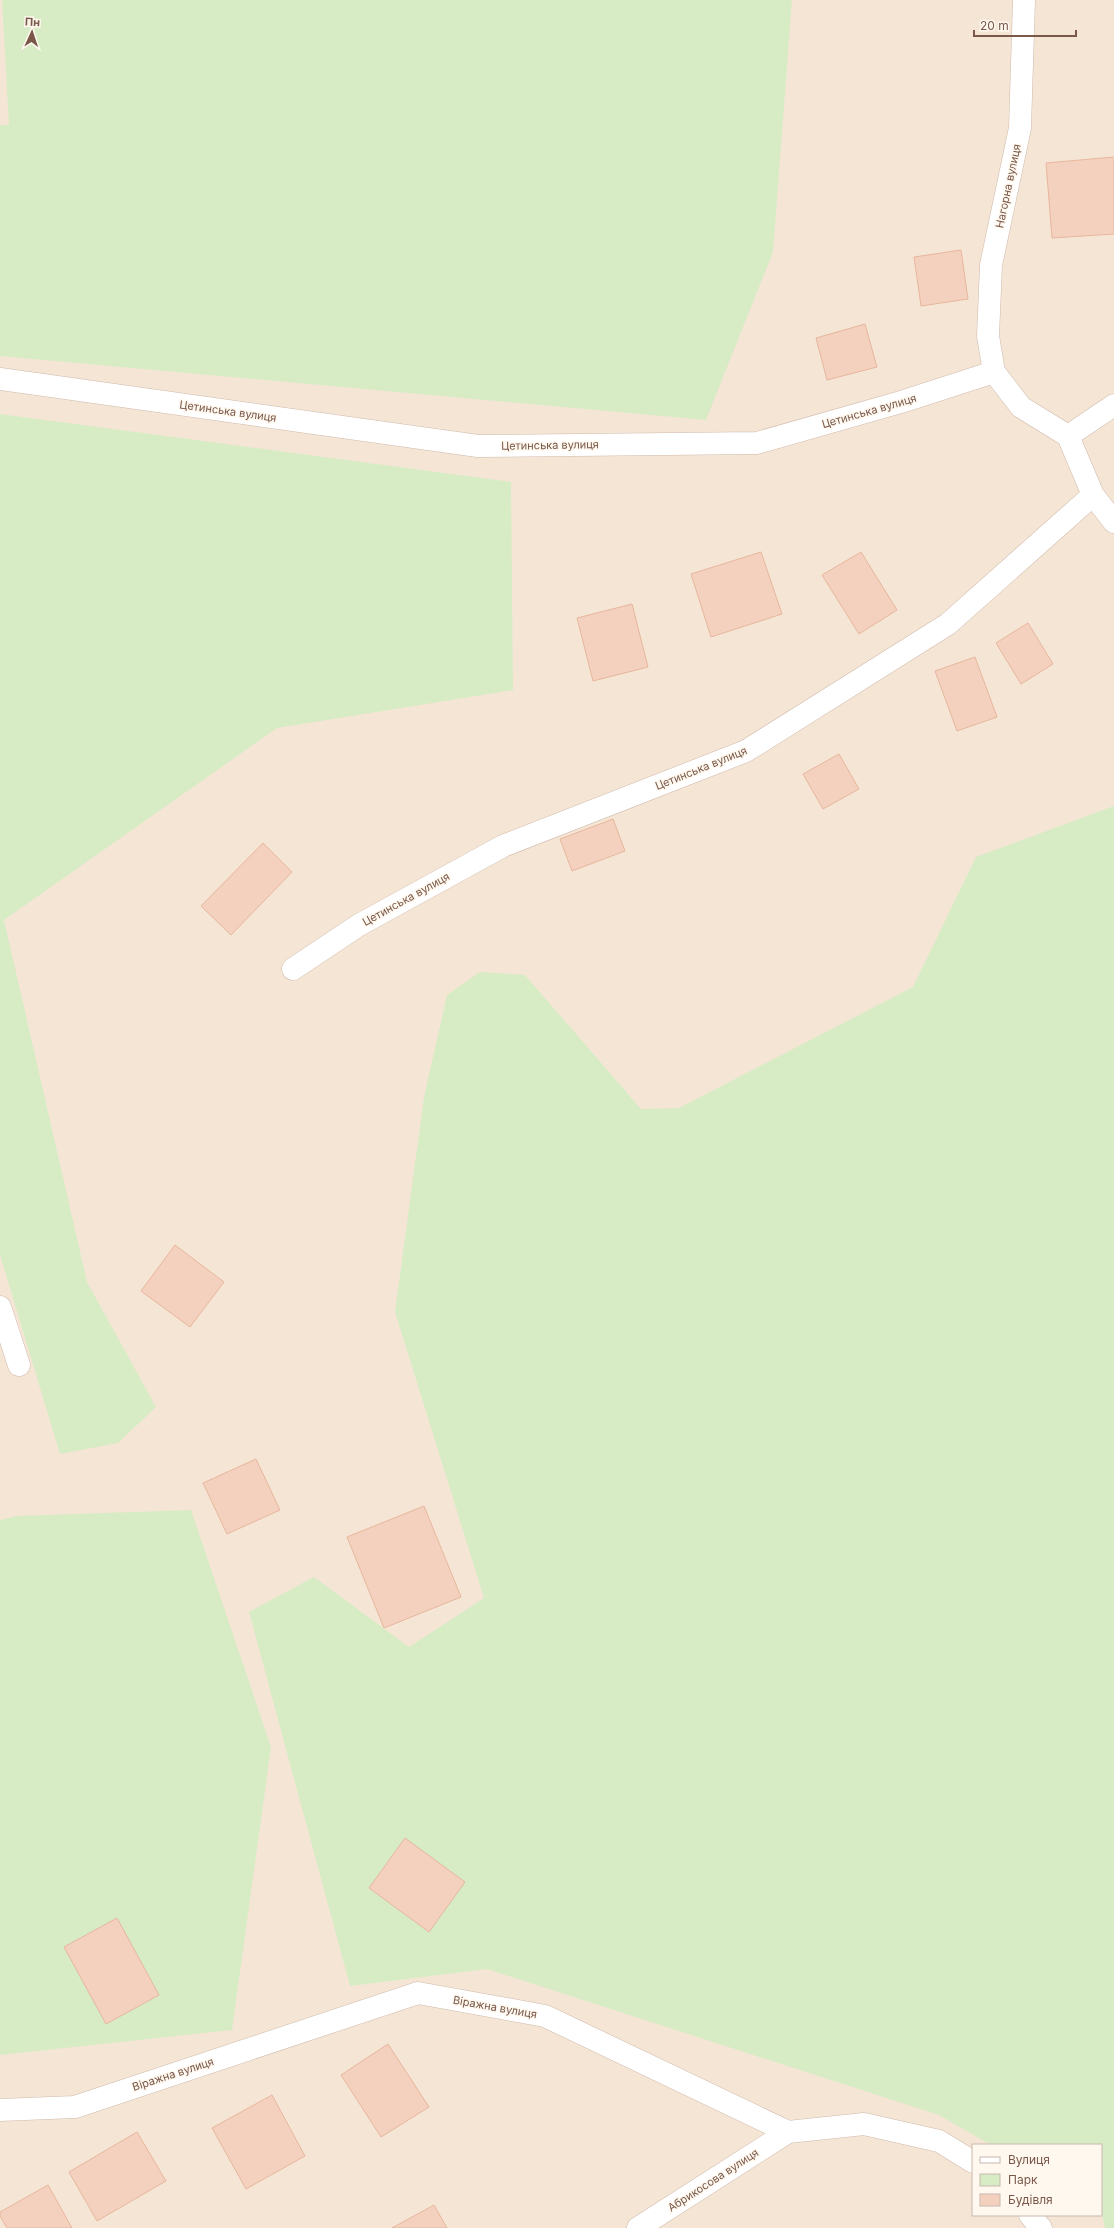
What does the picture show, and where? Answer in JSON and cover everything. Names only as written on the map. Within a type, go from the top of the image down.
[{"type":"street","name":"Нагорна вулиця","points":[[994,372],[988,336],[991,265],[1020,128],[1024,0]]},
{"type":"street","name":"Цетинська вулиця","points":[[0,379],[486,446],[757,443],[901,402],[994,372]]},
{"type":"street","points":[[994,372],[1021,407],[1068,436],[1093,495],[1114,522]]},
{"type":"street","points":[[1068,436],[1114,405]]},
{"type":"street","name":"Цетинська вулиця","points":[[293,969],[359,925],[503,846],[746,751],[948,624],[1093,495]]},
{"type":"street","points":[[0,1307],[19,1365]]},
{"type":"street","name":"Віражна вулиця","points":[[0,2110],[75,2107],[418,1993],[545,2016],[788,2132]]},
{"type":"street","points":[[788,2132],[864,2124],[939,2141],[972,2161]]},
{"type":"street","name":"Абрикосова вулиця","points":[[638,2228],[788,2132]]},
{"type":"street","points":[[1031,2216],[1040,2228]]},
{"type":"shaded area","points":[[0,0],[1114,0],[1114,2228],[0,2228]]},
{"type":"green space","points":[[2,0],[792,0],[773,252],[706,420],[0,356],[0,125],[9,125]]},
{"type":"green space","points":[[0,414],[511,482],[513,690],[277,728],[4,920],[87,1282],[156,1407],[118,1443],[60,1454],[0,1255]]},
{"type":"green space","points":[[1114,806],[1114,2228],[1105,2228],[1102,2214],[1102,2144],[989,2144],[939,2115],[487,1969],[350,1986],[249,1612],[314,1577],[409,1647],[484,1598],[395,1312],[424,1097],[447,995],[480,972],[525,975],[641,1109],[679,1108],[913,987],[976,857]]},
{"type":"green space","points":[[191,1510],[271,1747],[232,2030],[0,2055],[0,1520],[17,1516]]},
{"type":"building","points":[[1114,157],[1114,234],[1052,238],[1046,163]]},
{"type":"building","points":[[961,250],[968,299],[921,306],[914,257]]},
{"type":"building","points":[[865,324],[877,367],[827,380],[816,338]]},
{"type":"building","points":[[761,552],[782,614],[711,637],[691,574]]},
{"type":"building","points":[[861,552],[897,610],[859,634],[822,575]]},
{"type":"building","points":[[632,604],[648,667],[593,681],[577,618]]},
{"type":"building","points":[[1028,623],[1053,664],[1021,684],[996,643]]},
{"type":"building","points":[[975,657],[997,717],[957,731],[935,671]]},
{"type":"building","points":[[839,754],[859,789],[823,809],[803,774]]},
{"type":"building","points":[[613,819],[625,851],[572,871],[560,839]]},
{"type":"building","points":[[263,843],[292,872],[231,935],[201,906]]},
{"type":"building","points":[[175,1245],[224,1282],[190,1327],[141,1291]]},
{"type":"building","points":[[256,1459],[280,1510],[227,1534],[203,1483]]},
{"type":"building","points":[[424,1506],[461,1597],[384,1628],[347,1537]]},
{"type":"building","points":[[405,1838],[465,1882],[429,1932],[369,1888]]},
{"type":"building","points":[[117,1918],[159,1995],[106,2024],[64,1947]]},
{"type":"building","points":[[388,2044],[429,2107],[381,2137],[341,2075]]},
{"type":"building","points":[[272,2095],[305,2156],[246,2189],[212,2128]]},
{"type":"building","points":[[137,2132],[166,2181],[97,2221],[69,2172]]},
{"type":"building","points":[[48,2185],[72,2228],[7,2228],[0,2216],[0,2212]]},
{"type":"building","points":[[434,2205],[447,2228],[392,2228]]}]
